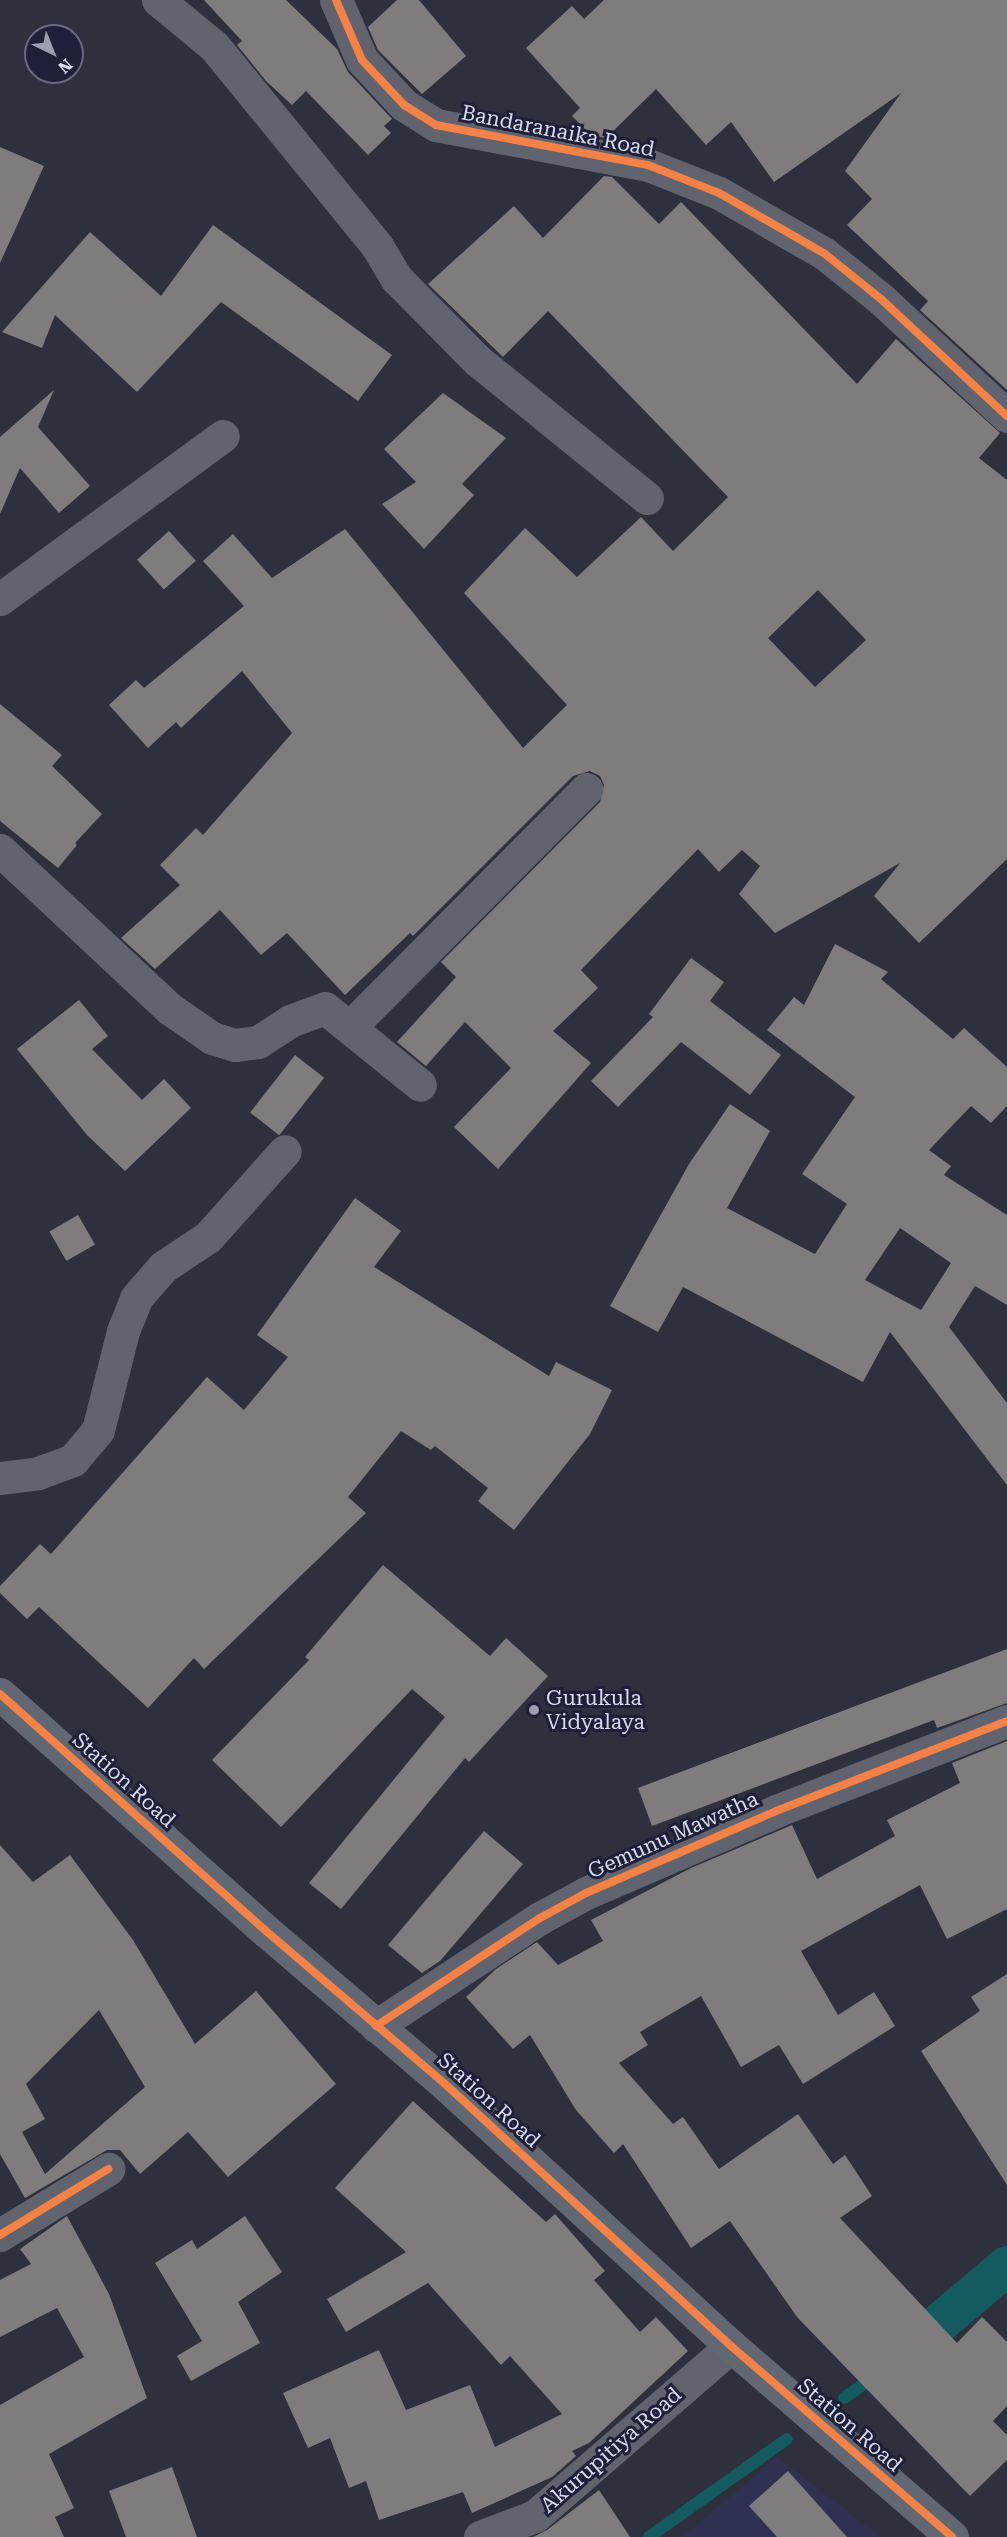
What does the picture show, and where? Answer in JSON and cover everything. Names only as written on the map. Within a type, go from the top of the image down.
[{"type":"street","points":[[158,0],[214,46],[377,246],[405,288],[477,360],[647,498]]},
{"type":"street","name":"Bandaranaika Road","points":[[336,0],[362,60],[404,105],[436,125],[648,165],[719,193],[825,254],[881,299],[1007,416]]},
{"type":"street","points":[[0,599],[223,436]]},
{"type":"street","points":[[351,1026],[586,789]]},
{"type":"street","points":[[0,850],[170,1009],[212,1038],[235,1045],[258,1042],[290,1021],[325,1008],[351,1026],[420,1085]]},
{"type":"street","points":[[0,1478],[38,1473],[72,1460],[98,1430],[123,1331],[136,1298],[163,1268],[208,1237],[285,1151]]},
{"type":"street","name":"Station Road","points":[[0,1694],[376,2026],[444,2083],[731,2346],[952,2537]]},
{"type":"street","name":"Gemunu Mawatha","points":[[376,2026],[540,1918],[586,1893],[776,1811],[1007,1721]]},
{"type":"street","points":[[0,2235],[108,2169]]},
{"type":"street","name":"Akurupitiya Road","points":[[480,2537],[535,2516],[731,2346]]},
{"type":"shaded area","points":[[777,2457],[881,2537],[682,2537]]},
{"type":"building","points":[[204,0],[286,0],[337,49],[348,72],[392,119],[384,126],[391,133],[368,155],[306,91],[292,105],[266,81],[237,45],[242,41]]},
{"type":"building","points":[[397,0],[419,0],[466,56],[422,94],[378,50],[368,27]]},
{"type":"building","points":[[604,0],[1007,0],[1007,390],[920,310],[928,301],[847,225],[872,199],[845,171],[901,93],[774,182],[731,122],[706,145],[656,89],[606,138],[591,135],[572,116],[580,108],[526,48],[572,6],[584,19]]},
{"type":"building","points":[[0,147],[44,166],[0,263]]},
{"type":"building","points":[[604,176],[612,177],[659,224],[681,202],[857,384],[896,339],[1000,433],[979,458],[1007,480],[1007,859],[919,943],[874,896],[900,863],[775,933],[739,894],[760,866],[742,850],[719,872],[698,849],[581,970],[598,988],[553,1031],[591,1063],[498,1169],[454,1127],[511,1068],[465,1022],[426,1066],[397,1042],[456,977],[441,962],[600,802],[604,785],[600,776],[590,771],[573,776],[413,936],[410,933],[345,995],[287,933],[261,955],[220,910],[155,969],[121,938],[180,885],[160,865],[196,828],[203,835],[292,733],[242,671],[181,728],[176,722],[148,748],[109,705],[136,680],[144,688],[244,606],[203,561],[233,534],[272,578],[345,529],[523,748],[567,705],[464,593],[525,528],[577,577],[641,517],[673,551],[728,497],[548,311],[503,357],[428,284],[514,206],[543,238]],"holes":[[[818,590],[866,640],[815,687],[768,638]]]},
{"type":"building","points":[[213,225],[392,355],[358,401],[221,302],[137,392],[55,315],[42,348],[2,332],[90,232],[161,296]]},
{"type":"building","points":[[54,390],[38,427],[90,486],[59,513],[20,468],[0,514],[0,437]]},
{"type":"building","points":[[443,393],[506,438],[462,484],[474,495],[424,549],[382,504],[416,482],[384,449]]},
{"type":"building","points":[[169,531],[196,561],[164,589],[137,560]]},
{"type":"building","points":[[0,704],[62,755],[52,766],[102,814],[75,843],[77,845],[58,868],[0,821]]},
{"type":"building","points":[[835,944],[888,972],[881,979],[953,1039],[964,1028],[1007,1067],[1007,1106],[991,1123],[971,1106],[929,1150],[951,1166],[944,1175],[1007,1215],[1007,1305],[975,1286],[949,1327],[1007,1403],[1007,1485],[890,1332],[863,1382],[683,1287],[658,1332],[610,1306],[689,1164],[730,1104],[770,1131],[727,1208],[815,1254],[847,1204],[802,1174],[855,1097],[767,1030],[794,997],[804,1005]],"holes":[[[900,1228],[951,1263],[921,1310],[865,1280]]]},
{"type":"building","points":[[691,958],[724,982],[710,1001],[781,1055],[750,1095],[681,1042],[618,1107],[591,1081],[653,1017],[649,1014]]},
{"type":"building","points":[[79,1000],[108,1036],[92,1049],[142,1100],[164,1079],[191,1108],[125,1171],[87,1135],[17,1049]]},
{"type":"building","points":[[295,1055],[324,1078],[279,1135],[250,1113]]},
{"type":"building","points":[[355,1198],[401,1231],[374,1267],[549,1376],[556,1362],[612,1390],[590,1434],[514,1530],[478,1501],[488,1488],[435,1446],[431,1450],[401,1431],[348,1497],[366,1513],[204,1669],[194,1658],[148,1708],[39,1607],[27,1619],[0,1593],[0,1586],[40,1544],[51,1554],[207,1377],[244,1410],[288,1357],[257,1335]]},
{"type":"building","points":[[78,1215],[95,1244],[66,1261],[49,1232]]},
{"type":"building","points":[[383,1565],[490,1656],[506,1638],[548,1676],[469,1762],[465,1758],[341,1909],[309,1883],[445,1717],[412,1689],[281,1827],[212,1760],[309,1660],[305,1657]]},
{"type":"building","points":[[1007,1649],[1007,1703],[937,1728],[934,1720],[652,1826],[638,1788]]},
{"type":"building","points":[[1007,1741],[1007,1909],[947,1939],[920,1885],[801,1951],[838,2015],[874,1992],[895,2026],[803,2084],[779,2045],[741,2067],[701,1996],[640,2032],[648,2045],[619,2063],[673,2124],[683,2117],[719,2169],[798,2114],[833,2164],[845,2155],[872,2196],[840,2218],[957,2343],[982,2317],[1007,2342],[1007,2406],[993,2421],[1007,2435],[1007,2460],[970,2496],[797,2317],[730,2221],[691,2248],[623,2144],[614,2153],[576,2110],[530,2035],[513,2049],[466,1997],[496,1969],[537,1942],[558,1965],[603,1941],[591,1920],[691,1868],[792,1825],[817,1879],[895,1836],[887,1820],[960,1783],[952,1763]]},
{"type":"building","points":[[484,1831],[523,1864],[440,1961],[422,1973],[388,1945]]},
{"type":"building","points":[[0,1845],[33,1882],[70,1855],[133,1940],[195,2044],[256,1991],[336,2084],[228,2177],[188,2132],[140,2174],[120,2150],[107,2150],[25,2198],[0,2154]],"holes":[[[99,2010],[145,2087],[45,2174],[22,2132],[45,2119],[26,2084]]]},
{"type":"building","points":[[1007,1974],[1007,2185],[921,2051],[980,2011],[971,1997]]},
{"type":"building","points":[[413,2101],[546,2222],[555,2214],[605,2271],[594,2280],[640,2332],[656,2317],[688,2351],[589,2443],[572,2451],[576,2456],[552,2477],[472,2513],[463,2492],[379,2520],[366,2481],[349,2488],[330,2438],[308,2448],[283,2393],[379,2350],[406,2410],[470,2385],[495,2447],[562,2414],[510,2356],[501,2365],[428,2283],[346,2332],[327,2299],[406,2252],[335,2188]]},
{"type":"building","points":[[67,2216],[109,2294],[147,2398],[49,2454],[74,2508],[55,2517],[64,2537],[0,2537],[0,2405],[84,2357],[57,2308],[0,2337],[0,2280],[31,2264],[20,2249]]},
{"type":"building","points":[[245,2216],[282,2272],[238,2302],[260,2343],[191,2381],[177,2356],[202,2341],[155,2263],[192,2240],[197,2249]]},
{"type":"building","points":[[172,2467],[197,2537],[126,2537],[109,2491]]},
{"type":"building","points":[[788,2471],[847,2537],[777,2537],[749,2506]]},
{"type":"building","points":[[599,2490],[630,2537],[533,2537],[547,2530]]},
{"type":"waterway","points":[[897,2359],[1007,2266]]},
{"type":"waterway","points":[[844,2398],[875,2376]]},
{"type":"waterway","points":[[649,2537],[787,2439]]},
{"type":"cycle path","points":[[336,0],[362,60],[404,105],[436,125],[648,165],[719,193],[825,254],[881,299],[1007,416]]},
{"type":"cycle path","points":[[0,1694],[266,1931],[444,2083],[731,2346],[952,2537]]},
{"type":"cycle path","points":[[376,2026],[540,1918],[586,1893],[776,1811],[1007,1721]]},
{"type":"cycle path","points":[[0,2235],[108,2169]]},
{"type":"place","name":"Gurukula Vidyalaya","points":[[534,1710]]}]
